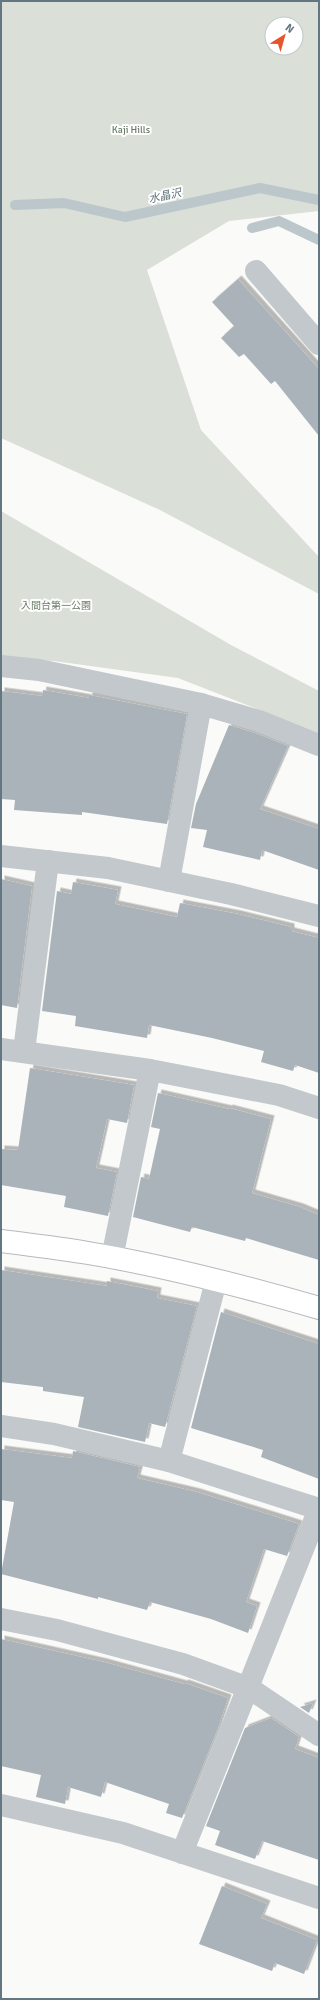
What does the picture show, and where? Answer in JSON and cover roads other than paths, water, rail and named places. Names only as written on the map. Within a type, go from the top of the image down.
[{"type":"street","points":[[256,271],[319,344]]},
{"type":"street","points":[[1,666],[39,670],[201,704],[259,721],[319,745]]},
{"type":"street","points":[[169,881],[201,704]]},
{"type":"street","points":[[1,856],[108,868],[231,894],[319,916]]},
{"type":"street","points":[[24,1051],[48,861]]},
{"type":"street","points":[[1,1049],[24,1051],[150,1070],[279,1095],[319,1108]]},
{"type":"street","points":[[112,1258],[150,1070]]},
{"type":"street","points":[[1,1241],[112,1258],[216,1280],[319,1308]]},
{"type":"street","points":[[168,1461],[216,1280]]},
{"type":"street","points":[[1,1426],[54,1434],[168,1461],[319,1509],[182,1853]]},
{"type":"street","points":[[1,1618],[57,1630],[183,1664],[249,1688],[319,1734]]},
{"type":"street","points":[[1,1806],[40,1813],[123,1833],[319,1898]]},
{"type":"waterway","name":"水晶沢","points":[[15,205],[64,203],[125,217],[260,188],[319,200]]},
{"type":"waterway","points":[[252,228],[279,221],[319,240]]},
{"type":"park label","name":"Kaji Hills","points":[[131,130]]},
{"type":"park label","name":"入間台第一公園","points":[[56,606]]}]
